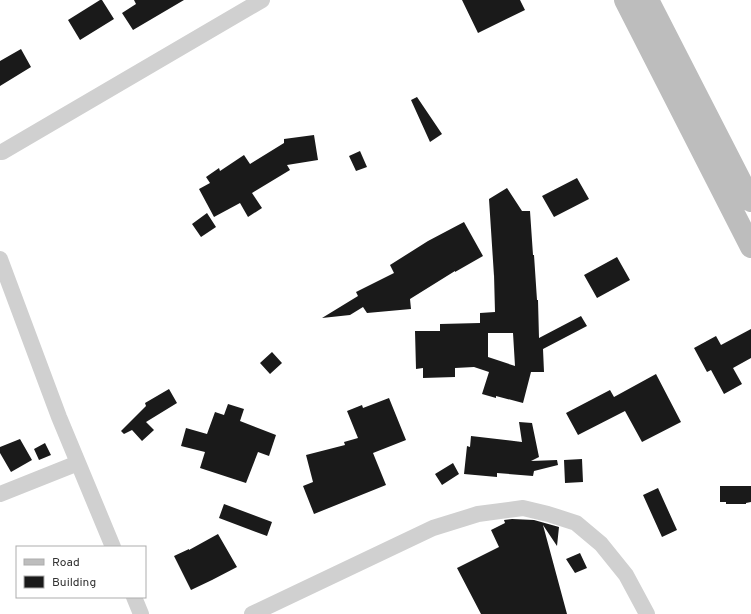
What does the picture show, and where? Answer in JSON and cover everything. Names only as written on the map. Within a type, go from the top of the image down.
[{"type":"main road","points":[[625,0],[751,247]]},
{"type":"main road","points":[[648,0],[751,201]]},
{"type":"street","points":[[1,153],[262,0]]},
{"type":"street","points":[[0,259],[59,416],[113,546]]},
{"type":"street","points":[[0,494],[78,463]]},
{"type":"street","points":[[252,614],[433,528],[478,514],[523,508],[576,523],[601,544],[626,575],[647,614]]},
{"type":"street","points":[[134,598],[141,614]]},
{"type":"building","points":[[102,0],[114,19],[80,40],[68,20]]},
{"type":"building","points":[[134,0],[184,0],[133,30],[122,13],[136,4]]},
{"type":"building","points":[[462,0],[520,0],[525,10],[478,33]]},
{"type":"building","points":[[21,49],[31,67],[0,86],[0,61]]},
{"type":"building","points":[[417,97],[442,134],[430,142],[411,100]]},
{"type":"building","points":[[314,135],[318,160],[287,165],[290,170],[252,193],[262,208],[248,217],[240,203],[214,217],[199,189],[210,183],[206,177],[219,168],[220,171],[244,155],[250,164],[284,143],[284,139]]},
{"type":"building","points":[[360,151],[367,167],[356,171],[349,156]]},
{"type":"building","points":[[577,178],[589,199],[554,217],[542,196]]},
{"type":"building","points":[[507,188],[522,211],[530,211],[538,300],[539,338],[581,316],[587,326],[543,349],[544,372],[531,372],[523,403],[482,394],[489,372],[474,367],[455,368],[455,377],[423,378],[423,368],[416,369],[415,331],[440,331],[440,324],[480,323],[480,313],[495,312],[489,199]],"holes":[[[488,333],[513,333],[515,366],[488,357]]]},
{"type":"building","points":[[207,213],[216,227],[201,237],[192,224]]},
{"type":"building","points":[[464,222],[483,256],[455,271],[410,299],[411,309],[367,313],[363,307],[350,315],[322,318],[358,296],[356,292],[394,273],[390,265],[428,241]]},
{"type":"building","points":[[617,257],[630,280],[597,298],[584,275]]},
{"type":"building","points":[[751,329],[751,358],[733,368],[742,384],[724,394],[711,370],[707,372],[694,348],[716,336],[721,345]]},
{"type":"building","points":[[272,352],[282,363],[270,374],[260,363]]},
{"type":"building","points":[[656,374],[681,422],[642,442],[625,411],[578,435],[566,413],[610,390],[614,397]]},
{"type":"building","points":[[169,389],[177,403],[146,422],[154,430],[142,441],[132,430],[124,434],[121,431],[146,406],[145,403]]},
{"type":"building","points":[[389,398],[406,440],[373,453],[386,485],[314,514],[303,486],[313,482],[306,455],[345,445],[344,442],[358,438],[347,411],[362,405],[363,408]]},
{"type":"building","points":[[228,404],[244,409],[240,421],[276,435],[269,456],[258,452],[246,483],[200,468],[205,452],[181,446],[186,428],[207,434],[215,412],[224,415]]},
{"type":"building","points":[[519,422],[532,423],[539,457],[531,461],[557,460],[558,465],[534,471],[533,476],[497,473],[497,477],[464,474],[467,446],[470,447],[471,436],[522,442]]},
{"type":"building","points":[[20,439],[32,460],[11,472],[0,453],[0,447]]},
{"type":"building","points":[[45,443],[51,455],[39,460],[34,449]]},
{"type":"building","points":[[582,459],[583,482],[565,483],[564,460]]},
{"type":"building","points":[[453,463],[459,474],[442,485],[435,474]]},
{"type":"building","points":[[720,486],[751,486],[751,502],[746,504],[726,504],[726,502],[720,502]]},
{"type":"building","points":[[658,488],[677,530],[662,537],[643,495]]},
{"type":"building","points":[[224,504],[272,522],[267,536],[219,518]]},
{"type":"building","points":[[504,520],[534,520],[559,527],[557,546],[543,525],[567,614],[481,614],[457,568],[499,547],[491,530],[505,523]]},
{"type":"building","points":[[218,534],[237,567],[191,590],[174,556],[189,550]]},
{"type":"building","points":[[580,553],[587,568],[575,573],[566,559]]}]
